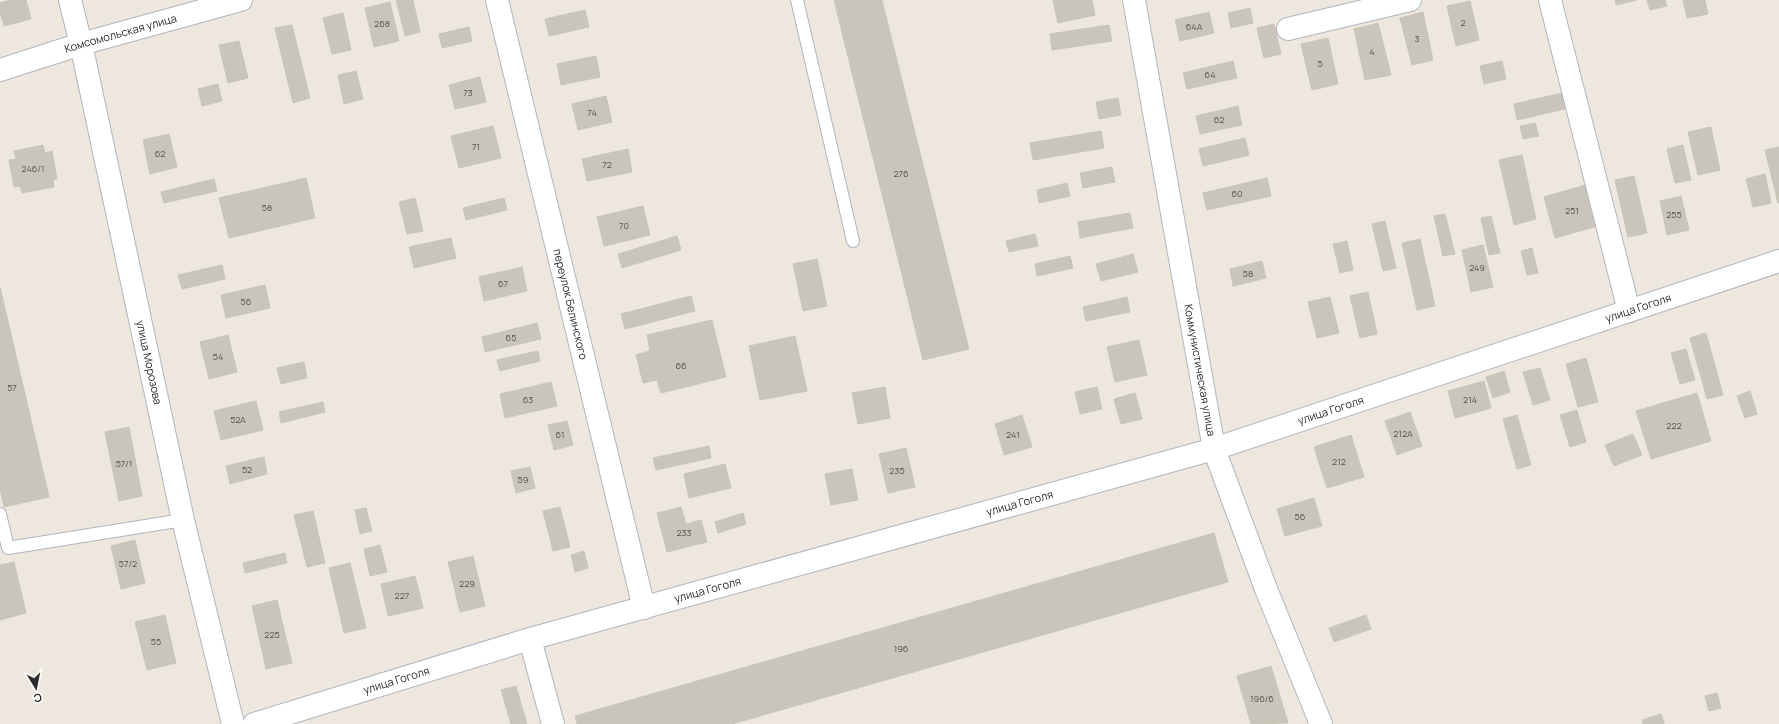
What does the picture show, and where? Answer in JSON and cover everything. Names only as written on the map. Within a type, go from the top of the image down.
[{"type":"street","name":"улица Морозова","points":[[70,0],[81,44],[183,520],[233,724]]},
{"type":"street","name":"Комсомольская улица","points":[[0,70],[81,44],[241,0]]},
{"type":"street","name":"переулок Белинского","points":[[497,0],[644,608]]},
{"type":"street","name":"Коммунистическая улица","points":[[1134,0],[1214,449],[1266,589],[1321,724]]},
{"type":"street","points":[[1288,29],[1410,0]]},
{"type":"street","points":[[1550,0],[1629,311]]},
{"type":"street","name":"улица Гоголя","points":[[254,724],[530,639],[1214,449],[1779,261]]},
{"type":"street","points":[[530,639],[553,724]]},
{"type":"lane","points":[[796,0],[853,241]]},
{"type":"lane","points":[[0,514],[8,548],[183,520]]},
{"type":"building","points":[[10,0],[26,0],[31,19],[4,26],[0,12],[0,3]]},
{"type":"building","points":[[396,0],[413,0],[420,32],[405,36]]},
{"type":"building","points":[[834,0],[882,0],[969,349],[923,360]]},
{"type":"building","points":[[1092,0],[1095,15],[1058,23],[1053,1]]},
{"type":"building","points":[[1615,0],[1637,0],[1616,5]]},
{"type":"building","points":[[1647,0],[1665,0],[1667,6],[1650,10]]},
{"type":"building","points":[[1683,0],[1705,0],[1708,14],[1687,18]]},
{"type":"building","points":[[1470,1],[1479,40],[1456,46],[1447,6]]},
{"type":"building","points":[[390,2],[399,41],[374,47],[365,8]]},
{"type":"building","points":[[1250,8],[1253,23],[1231,28],[1228,13]]},
{"type":"building","points":[[585,10],[589,27],[549,36],[545,19]]},
{"type":"building","points":[[1209,12],[1214,33],[1180,41],[1175,20]]},
{"type":"building","points":[[1423,12],[1433,60],[1412,65],[1400,18]]},
{"type":"building","points":[[343,13],[351,50],[332,54],[323,18]]},
{"type":"building","points":[[1378,23],[1391,75],[1365,80],[1354,29]]},
{"type":"building","points":[[1274,24],[1281,54],[1264,58],[1257,28]]},
{"type":"building","points":[[292,25],[310,98],[293,103],[275,28]]},
{"type":"building","points":[[1109,25],[1112,41],[1052,50],[1050,34]]},
{"type":"building","points":[[469,27],[472,41],[442,48],[439,34]]},
{"type":"building","points":[[1328,38],[1338,84],[1312,90],[1301,44]]},
{"type":"building","points":[[239,41],[248,78],[228,83],[219,45]]},
{"type":"building","points":[[596,56],[600,77],[561,85],[557,64]]},
{"type":"building","points":[[1233,61],[1237,78],[1187,89],[1183,73]]},
{"type":"building","points":[[1502,61],[1506,79],[1484,84],[1480,66]]},
{"type":"building","points":[[356,71],[363,99],[344,104],[338,75]]},
{"type":"building","points":[[480,77],[486,102],[455,109],[449,85]]},
{"type":"building","points":[[218,84],[222,101],[202,106],[198,89]]},
{"type":"building","points":[[1562,93],[1565,109],[1517,120],[1514,104]]},
{"type":"building","points":[[606,96],[612,122],[578,130],[572,104]]},
{"type":"building","points":[[1118,98],[1121,115],[1099,119],[1096,102]]},
{"type":"building","points":[[1238,106],[1242,125],[1200,134],[1196,116]]},
{"type":"building","points":[[1535,123],[1539,136],[1523,139],[1520,126]]},
{"type":"building","points":[[493,126],[501,158],[459,168],[451,136]]},
{"type":"building","points":[[1711,127],[1720,170],[1698,175],[1688,132]]},
{"type":"building","points":[[1101,131],[1104,148],[1033,160],[1030,143]]},
{"type":"building","points":[[169,134],[177,167],[150,174],[143,140]]},
{"type":"building","points":[[1245,138],[1249,155],[1203,166],[1199,149]]},
{"type":"building","points":[[43,145],[45,153],[52,151],[57,179],[53,180],[54,187],[22,193],[20,186],[14,187],[9,160],[16,159],[14,151]]},
{"type":"building","points":[[1683,145],[1691,180],[1675,183],[1667,149]]},
{"type":"building","points":[[1779,147],[1779,202],[1778,203],[1765,150]]},
{"type":"building","points":[[628,149],[632,172],[587,181],[582,159]]},
{"type":"building","points":[[1522,155],[1536,219],[1514,225],[1499,160]]},
{"type":"building","points":[[1112,167],[1115,182],[1083,188],[1080,173]]},
{"type":"building","points":[[1765,174],[1771,203],[1753,207],[1746,179]]},
{"type":"building","points":[[1634,176],[1647,233],[1628,237],[1615,180]]},
{"type":"building","points":[[306,178],[315,218],[229,238],[219,198]]},
{"type":"building","points":[[1267,178],[1271,196],[1207,210],[1203,193]]},
{"type":"building","points":[[214,179],[217,191],[164,203],[161,192]]},
{"type":"building","points":[[1067,183],[1070,196],[1039,203],[1037,190]]},
{"type":"building","points":[[1589,184],[1601,225],[1555,238],[1544,197]]},
{"type":"building","points":[[1681,196],[1689,230],[1667,235],[1660,201]]},
{"type":"building","points":[[415,198],[423,231],[407,234],[399,202]]},
{"type":"building","points":[[504,198],[507,210],[466,220],[463,208]]},
{"type":"building","points":[[643,206],[650,235],[604,246],[597,217]]},
{"type":"building","points":[[1130,213],[1133,228],[1080,238],[1078,222]]},
{"type":"building","points":[[1445,214],[1455,254],[1443,256],[1434,216]]},
{"type":"building","points":[[1491,216],[1500,253],[1489,255],[1481,218]]},
{"type":"building","points":[[1385,221],[1396,268],[1383,271],[1372,224]]},
{"type":"building","points":[[1035,234],[1038,246],[1009,252],[1006,241]]},
{"type":"building","points":[[677,236],[681,250],[622,268],[618,254]]},
{"type":"building","points":[[451,238],[456,258],[414,268],[409,247]]},
{"type":"building","points":[[1420,239],[1435,306],[1417,310],[1402,243]]},
{"type":"building","points":[[1347,241],[1353,270],[1340,273],[1333,244]]},
{"type":"building","points":[[1483,245],[1493,287],[1471,292],[1462,250]]},
{"type":"building","points":[[1532,248],[1538,273],[1527,275],[1521,251]]},
{"type":"building","points":[[1133,254],[1138,272],[1101,281],[1096,264]]},
{"type":"building","points":[[1070,256],[1073,268],[1037,276],[1035,264]]},
{"type":"building","points":[[817,259],[827,306],[803,311],[793,264]]},
{"type":"building","points":[[1262,261],[1266,278],[1233,286],[1230,269]]},
{"type":"building","points":[[222,265],[225,279],[182,289],[178,275]]},
{"type":"building","points":[[522,267],[527,291],[484,301],[479,277]]},
{"type":"building","points":[[265,285],[270,308],[226,318],[221,295]]},
{"type":"building","points":[[0,287],[49,497],[4,507],[0,489]]},
{"type":"building","points":[[1368,292],[1377,334],[1360,338],[1350,296]]},
{"type":"building","points":[[691,296],[695,311],[625,329],[621,314]]},
{"type":"building","points":[[1127,297],[1130,312],[1086,321],[1083,307]]},
{"type":"building","points":[[1330,297],[1339,333],[1317,338],[1308,302]]},
{"type":"building","points":[[712,320],[726,377],[661,393],[657,380],[643,383],[636,355],[650,351],[647,335]]},
{"type":"building","points":[[537,323],[541,339],[485,352],[482,337]]},
{"type":"building","points":[[1706,333],[1723,395],[1707,399],[1690,338]]},
{"type":"building","points":[[228,335],[237,372],[209,379],[200,342]]},
{"type":"building","points":[[795,336],[807,391],[760,400],[749,346]]},
{"type":"building","points":[[1139,340],[1147,375],[1115,382],[1107,347]]},
{"type":"building","points":[[1686,349],[1695,380],[1680,384],[1671,353]]},
{"type":"building","points":[[538,351],[540,361],[500,371],[497,360]]},
{"type":"building","points":[[1586,358],[1598,402],[1578,407],[1566,364]]},
{"type":"building","points":[[304,362],[307,378],[281,384],[277,368]]},
{"type":"building","points":[[1540,368],[1550,400],[1533,405],[1523,372]]},
{"type":"building","points":[[1504,371],[1510,392],[1493,398],[1486,377]]},
{"type":"building","points":[[1484,381],[1491,408],[1455,418],[1448,391]]},
{"type":"building","points":[[551,382],[557,406],[505,418],[500,394]]},
{"type":"building","points":[[885,387],[890,418],[858,424],[852,393]]},
{"type":"building","points":[[1097,387],[1102,409],[1080,414],[1075,392]]},
{"type":"building","points":[[1750,391],[1757,414],[1745,418],[1737,396]]},
{"type":"building","points":[[1135,393],[1142,419],[1121,424],[1114,399]]},
{"type":"building","points":[[1697,393],[1711,441],[1651,459],[1636,411]]},
{"type":"building","points":[[256,401],[263,430],[221,440],[214,411]]},
{"type":"building","points":[[323,402],[325,412],[281,423],[279,412]]},
{"type":"building","points":[[1577,410],[1586,442],[1570,447],[1560,415]]},
{"type":"building","points":[[1410,412],[1422,446],[1397,455],[1385,421]]},
{"type":"building","points":[[1022,415],[1032,447],[1004,455],[995,424]]},
{"type":"building","points":[[1517,415],[1531,465],[1517,469],[1503,419]]},
{"type":"building","points":[[567,421],[573,445],[554,450],[548,425]]},
{"type":"building","points":[[129,427],[142,496],[119,501],[105,432]]},
{"type":"building","points":[[1633,434],[1642,455],[1614,466],[1605,445]]},
{"type":"building","points":[[1351,435],[1364,477],[1327,488],[1314,447]]},
{"type":"building","points":[[709,446],[711,458],[656,470],[653,458]]},
{"type":"building","points":[[906,448],[915,487],[888,493],[879,454]]},
{"type":"building","points":[[264,457],[267,474],[230,484],[226,466]]},
{"type":"building","points":[[725,464],[731,488],[689,498],[684,474]]},
{"type":"building","points":[[530,467],[535,488],[516,493],[511,471]]},
{"type":"building","points":[[852,469],[858,500],[831,505],[825,474]]},
{"type":"building","points":[[1314,498],[1322,526],[1285,536],[1277,509]]},
{"type":"building","points":[[560,507],[570,547],[553,551],[543,511]]},
{"type":"building","points":[[681,507],[686,524],[701,520],[707,542],[667,552],[657,513]]},
{"type":"building","points":[[366,508],[372,531],[360,534],[355,510]]},
{"type":"building","points":[[313,511],[325,563],[307,567],[294,515]]},
{"type":"building","points":[[743,513],[746,524],[718,533],[715,522]]},
{"type":"building","points":[[1214,533],[1228,582],[732,724],[577,724],[575,716]]},
{"type":"building","points":[[135,540],[145,583],[121,589],[111,546]]},
{"type":"building","points":[[380,545],[387,572],[370,576],[364,549]]},
{"type":"building","points":[[584,551],[588,568],[575,572],[571,555]]},
{"type":"building","points":[[285,553],[287,563],[245,573],[243,563]]},
{"type":"building","points":[[473,556],[485,606],[460,612],[448,562]]},
{"type":"building","points":[[14,562],[26,613],[0,620],[0,565]]},
{"type":"building","points":[[350,563],[366,628],[344,633],[329,568]]},
{"type":"building","points":[[415,576],[423,608],[388,616],[381,584]]},
{"type":"building","points":[[277,600],[292,663],[266,669],[252,606]]},
{"type":"building","points":[[165,615],[176,663],[147,670],[135,622]]},
{"type":"building","points":[[1366,615],[1371,629],[1334,642],[1329,628]]},
{"type":"building","points":[[1271,666],[1288,723],[1251,724],[1237,676]]},
{"type":"building","points":[[516,686],[527,724],[511,724],[501,690]]},
{"type":"building","points":[[1717,693],[1721,708],[1709,711],[1705,696]]},
{"type":"building","points":[[1661,714],[1664,724],[1643,724],[1642,720]]}]
